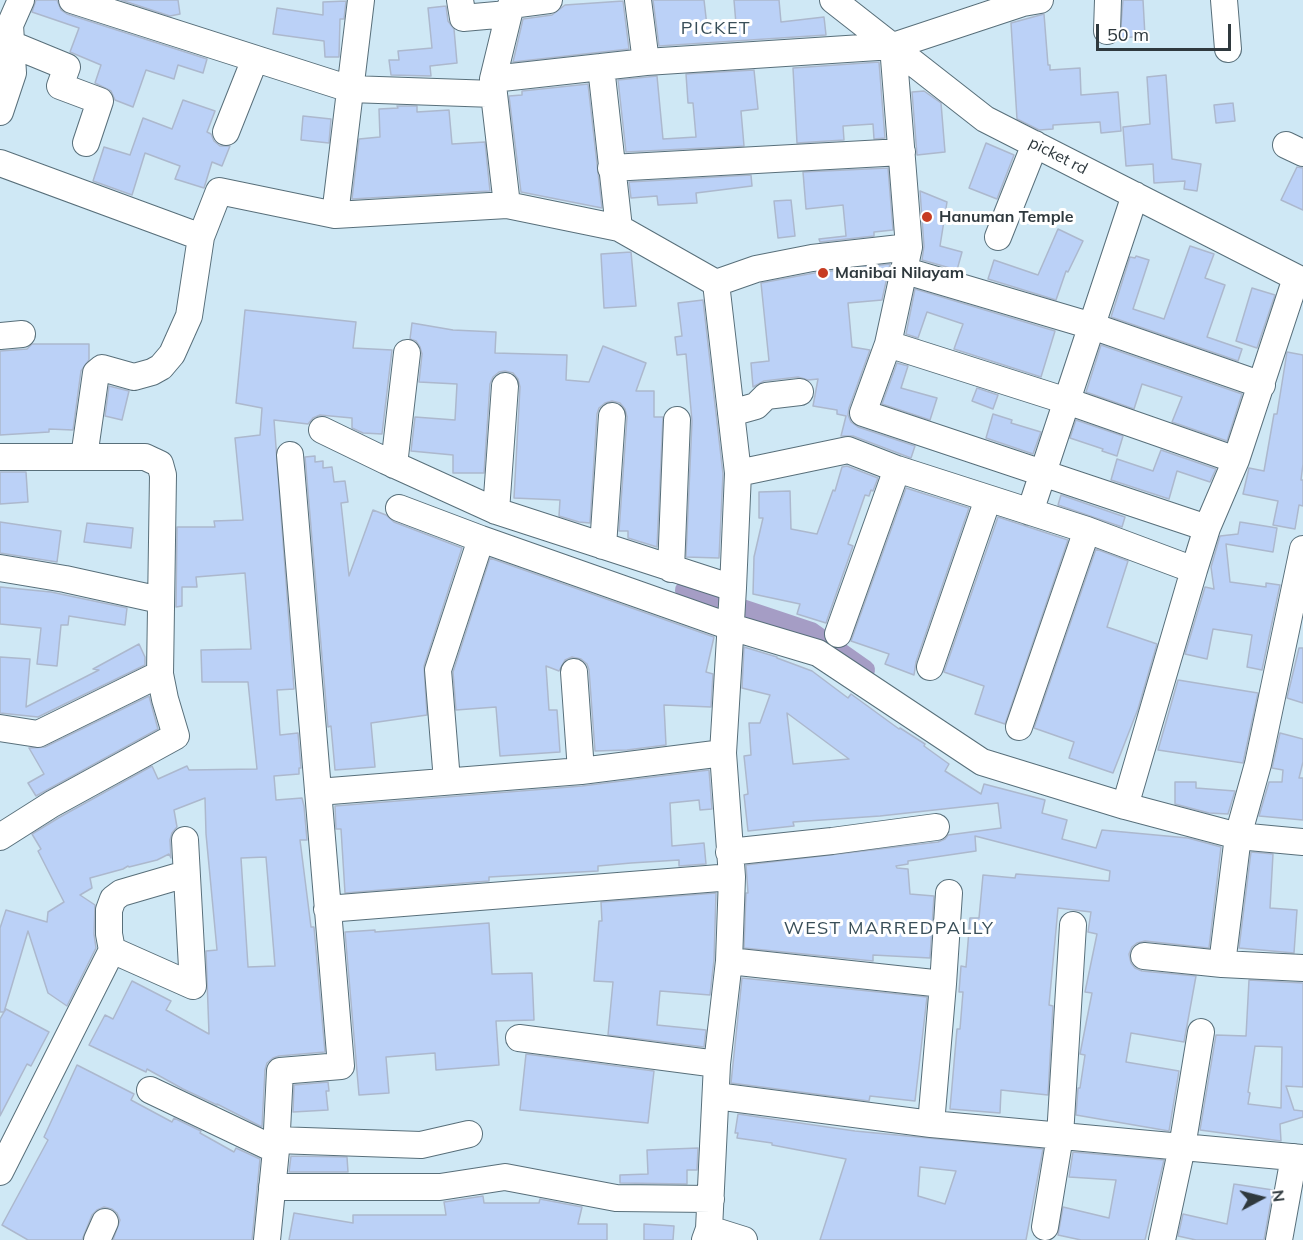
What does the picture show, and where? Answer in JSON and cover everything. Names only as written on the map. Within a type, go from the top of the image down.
[{"type":"street","points":[[0,112],[13,73],[10,25],[21,0]]},
{"type":"street","points":[[72,0],[350,89],[494,86],[601,67],[646,62],[893,46],[1023,3],[1040,0]]},
{"type":"street","points":[[335,215],[361,0]]},
{"type":"street","points":[[460,0],[462,18],[510,6],[549,0]]},
{"type":"street","points":[[638,0],[646,62]]},
{"type":"street","name":"picket rd","points":[[833,0],[985,118],[1300,280]]},
{"type":"street","points":[[1107,31],[1108,0]]},
{"type":"street","points":[[1224,0],[1228,49]]},
{"type":"street","points":[[507,205],[494,86],[510,6]]},
{"type":"street","points":[[11,44],[67,67],[60,86],[100,101],[86,143]]},
{"type":"street","points":[[893,46],[902,152],[907,259],[888,344],[863,412],[1207,528]]},
{"type":"street","points":[[226,132],[255,59]]},
{"type":"street","points":[[601,67],[619,228]]},
{"type":"street","points":[[998,237],[1035,144]]},
{"type":"street","points":[[611,168],[902,152]]},
{"type":"street","points":[[0,163],[201,237]]},
{"type":"street","points":[[84,457],[96,373],[102,368],[134,377],[161,367],[172,354],[189,316],[201,237],[219,190],[335,215],[507,205],[619,228],[716,283],[756,269],[812,258],[907,259],[1262,385]]},
{"type":"street","points":[[1030,512],[1136,195]]},
{"type":"street","points":[[1127,799],[1207,528],[1236,460],[1300,280]]},
{"type":"street","points":[[716,283],[738,473],[723,753],[732,877],[729,961],[717,1064],[711,1199],[707,1234],[744,1240]]},
{"type":"street","points":[[888,344],[1067,401],[1236,460]]},
{"type":"street","points":[[393,465],[407,353]]},
{"type":"street","points":[[496,511],[505,386]]},
{"type":"street","points":[[730,413],[756,406],[766,396],[800,392]]},
{"type":"street","points":[[603,546],[612,416]]},
{"type":"street","points":[[671,568],[677,420]]},
{"type":"street","points":[[322,430],[496,511],[671,568],[732,607],[818,653],[982,762],[1127,799],[1238,836],[1303,842]]},
{"type":"street","points":[[738,473],[848,450],[897,469],[1087,530],[1194,570]]},
{"type":"street","points":[[267,1240],[273,1187],[280,1071],[341,1066],[290,455]]},
{"type":"street","points":[[0,457],[145,457],[160,464],[164,475],[160,674],[176,736],[52,804],[0,837]]},
{"type":"street","points":[[838,634],[897,469]]},
{"type":"street","points":[[930,668],[988,499]]},
{"type":"street","points":[[399,507],[481,540],[732,607]]},
{"type":"street","points":[[1019,727],[1087,530]]},
{"type":"street","points":[[447,781],[438,670],[481,540]]},
{"type":"street","points":[[1209,963],[1238,836],[1258,764],[1303,549]]},
{"type":"street","points":[[0,568],[65,579],[160,600]]},
{"type":"street","points":[[574,672],[581,771]]},
{"type":"street","points":[[0,728],[38,734],[160,674]]},
{"type":"street","points":[[318,792],[581,771],[723,753]]},
{"type":"street","points":[[729,852],[936,827]]},
{"type":"street","points":[[112,950],[193,986],[184,840]]},
{"type":"street","points":[[0,1172],[112,950],[109,918],[113,899],[121,893],[186,874]]},
{"type":"street","points":[[327,909],[732,877]]},
{"type":"street","points":[[931,1124],[948,893]]},
{"type":"street","points":[[1045,1227],[1060,1136],[1073,925]]},
{"type":"street","points":[[1144,956],[1209,963],[1303,968]]},
{"type":"street","points":[[729,961],[943,984]]},
{"type":"street","points":[[1162,1240],[1182,1147],[1201,1032]]},
{"type":"street","points":[[519,1038],[717,1064]]},
{"type":"street","points":[[150,1090],[276,1145],[421,1145],[468,1134]]},
{"type":"street","points":[[716,1096],[931,1124],[1299,1157],[1279,1240]]},
{"type":"street","points":[[273,1187],[440,1186],[505,1177],[616,1198],[711,1199]]},
{"type":"building","points":[[36,0],[57,0],[61,10],[67,14],[207,59],[203,73],[178,65],[174,79],[146,70],[133,107],[115,100],[111,91],[95,83],[101,65],[70,52],[79,28],[32,12]]},
{"type":"building","points":[[121,0],[178,0],[180,14],[170,16]]},
{"type":"building","points":[[653,0],[704,0],[707,26],[736,24],[734,0],[779,0],[781,22],[824,17],[826,35],[659,46]]},
{"type":"building","points":[[1123,0],[1143,0],[1145,36],[1120,38]]},
{"type":"building","points":[[346,1],[344,19],[340,19],[339,57],[325,57],[324,41],[273,34],[277,8],[323,15],[323,2]]},
{"type":"building","points":[[623,1],[629,49],[513,62],[523,19],[552,15],[565,5]]},
{"type":"building","points":[[446,6],[448,21],[454,29],[457,63],[430,66],[431,76],[391,75],[389,60],[399,60],[398,51],[432,48],[428,8]]},
{"type":"building","points":[[1044,14],[1050,70],[1080,68],[1081,95],[1118,92],[1121,131],[1101,133],[1100,122],[1053,125],[1053,129],[1039,130],[1017,119],[1011,23]]},
{"type":"building","points":[[879,62],[885,138],[874,139],[873,124],[843,126],[844,140],[797,143],[793,68]]},
{"type":"building","points":[[754,70],[758,109],[741,111],[744,146],[626,152],[618,80],[657,76],[663,139],[696,137],[693,103],[688,103],[686,74]]},
{"type":"building","points":[[1166,75],[1172,159],[1201,164],[1197,191],[1184,189],[1185,181],[1154,183],[1153,164],[1126,166],[1123,127],[1150,124],[1147,77]]},
{"type":"building","points":[[588,84],[602,208],[521,192],[509,96],[522,95],[522,91]]},
{"type":"building","points":[[924,91],[941,103],[945,152],[917,155],[912,92]]},
{"type":"building","points":[[183,100],[215,111],[207,132],[220,146],[230,146],[222,166],[212,162],[204,188],[175,179],[180,166],[145,153],[132,195],[93,181],[104,147],[130,155],[143,118],[172,129]]},
{"type":"building","points":[[1233,103],[1235,121],[1216,123],[1214,105]]},
{"type":"building","points":[[397,106],[417,106],[417,112],[449,110],[452,144],[485,142],[490,191],[352,199],[359,139],[380,137],[379,109],[398,108]]},
{"type":"building","points":[[303,116],[331,119],[329,143],[301,140]]},
{"type":"building","points":[[986,143],[1014,155],[997,199],[969,188]]},
{"type":"building","points":[[1297,167],[1303,168],[1303,210],[1281,200]]},
{"type":"building","points":[[888,168],[893,230],[874,232],[874,236],[820,242],[819,239],[846,236],[843,205],[806,209],[803,172]]},
{"type":"building","points":[[751,175],[752,186],[696,193],[697,203],[658,205],[657,196],[631,198],[629,182]]},
{"type":"building","points":[[920,191],[947,202],[940,246],[962,252],[957,270],[922,260],[924,246]]},
{"type":"building","points":[[791,200],[795,236],[778,238],[774,201]]},
{"type":"building","points":[[1058,229],[1083,241],[1068,272],[1066,271],[1056,300],[988,279],[994,260],[1038,275]]},
{"type":"building","points":[[1190,246],[1214,254],[1205,278],[1225,285],[1207,337],[1242,349],[1238,361],[1111,317],[1130,257],[1135,258],[1136,256],[1149,260],[1133,309],[1164,319]]},
{"type":"building","points":[[631,252],[636,306],[604,308],[601,254]]},
{"type":"building","points":[[890,264],[882,300],[848,303],[852,347],[870,350],[848,415],[851,422],[858,427],[915,446],[911,458],[853,436],[841,436],[846,416],[837,414],[837,410],[813,406],[818,379],[808,380],[798,377],[764,381],[753,387],[751,363],[769,361],[761,283],[814,273]]},
{"type":"building","points":[[1252,288],[1275,295],[1257,348],[1236,341]]},
{"type":"building","points":[[915,289],[1055,331],[1041,377],[954,349],[963,324],[927,312],[918,338],[906,334]]},
{"type":"building","points":[[703,300],[723,474],[719,558],[686,557],[692,421],[686,354],[677,355],[675,337],[682,336],[678,303]]},
{"type":"building","points":[[245,310],[356,322],[353,348],[392,350],[382,434],[363,433],[352,428],[352,418],[320,415],[308,424],[274,420],[294,689],[277,690],[280,735],[298,733],[301,768],[299,768],[299,774],[274,776],[276,800],[302,798],[304,806],[307,840],[300,840],[311,927],[314,927],[325,1052],[279,1056],[267,1063],[262,1127],[147,1069],[146,1072],[89,1045],[105,1015],[113,1019],[132,981],[171,1001],[166,1010],[209,1034],[206,951],[217,950],[206,834],[205,798],[174,810],[177,827],[170,840],[171,858],[169,854],[157,860],[90,878],[92,888],[80,895],[95,905],[96,948],[67,1006],[48,993],[28,931],[4,1012],[0,1012],[0,928],[6,910],[47,922],[48,912],[64,902],[38,851],[41,849],[32,834],[152,766],[158,779],[187,766],[189,770],[257,769],[248,682],[202,682],[201,650],[251,649],[245,573],[196,577],[197,587],[182,587],[182,606],[176,607],[177,527],[215,527],[214,521],[243,520],[235,438],[260,435],[262,408],[236,403]],"holes":[[[266,857],[275,966],[248,967],[241,858]]]},
{"type":"building","points":[[412,323],[453,330],[496,332],[495,353],[567,355],[566,380],[589,382],[603,346],[646,363],[636,391],[654,391],[654,417],[663,417],[657,547],[628,538],[628,531],[619,531],[627,417],[620,403],[612,401],[605,403],[599,408],[597,414],[590,523],[559,516],[560,500],[514,498],[520,387],[513,373],[499,372],[490,384],[484,473],[453,473],[453,455],[411,451],[415,417],[455,420],[457,384],[419,382],[422,354],[416,341],[410,339]]},
{"type":"building","points":[[32,344],[89,344],[89,360],[81,371],[73,430],[49,429],[49,432],[0,435],[0,351],[27,349]]},
{"type":"building","points":[[1101,345],[1242,394],[1227,441],[1172,422],[1182,397],[1142,384],[1134,409],[1086,392]]},
{"type":"building","points":[[1287,352],[1303,355],[1301,480],[1303,480],[1303,506],[1299,505],[1295,529],[1273,525],[1278,501],[1243,494],[1249,468],[1264,471],[1274,414],[1277,414]]},
{"type":"building","points":[[897,363],[908,366],[901,388],[937,398],[930,420],[882,404]]},
{"type":"building","points":[[109,386],[129,391],[122,420],[105,416]]},
{"type":"building","points":[[977,388],[998,395],[993,409],[972,401]]},
{"type":"building","points":[[993,414],[1012,420],[1011,423],[1041,432],[1033,454],[986,438]]},
{"type":"building","points":[[1076,420],[1123,436],[1117,456],[1070,438]]},
{"type":"building","points":[[1161,450],[1216,469],[1210,482],[1177,471],[1169,499],[1111,480],[1117,459],[1153,471]]},
{"type":"building","points":[[315,456],[315,462],[323,461],[323,468],[332,467],[334,482],[345,481],[348,502],[341,503],[349,576],[373,510],[386,515],[394,522],[462,548],[424,666],[427,715],[371,723],[375,767],[335,770],[331,726],[328,727],[305,457]]},
{"type":"building","points":[[847,466],[878,478],[873,491],[871,490],[869,496],[865,495],[848,544],[853,546],[826,623],[797,614],[800,604],[753,594],[754,557],[763,518],[759,518],[759,492],[790,491],[791,529],[817,534],[833,490],[835,491],[842,467]]},
{"type":"building","points":[[0,472],[26,472],[28,502],[0,504]]},
{"type":"building","points":[[906,488],[969,508],[916,662],[914,675],[885,664],[889,654],[851,641]]},
{"type":"building","points":[[1061,495],[1125,517],[1122,527],[1058,505]]},
{"type":"building","points":[[998,517],[1068,540],[1005,724],[975,714],[984,686],[944,672]]},
{"type":"building","points":[[0,522],[61,531],[57,562],[0,553]]},
{"type":"building","points":[[1240,522],[1277,528],[1273,552],[1226,544],[1230,582],[1266,587],[1266,583],[1280,585],[1262,670],[1247,667],[1252,635],[1213,629],[1207,659],[1185,654],[1205,587],[1214,589],[1211,567],[1220,536],[1238,534]]},
{"type":"building","points":[[87,523],[133,528],[131,548],[84,542]]},
{"type":"building","points":[[1096,549],[1128,561],[1107,627],[1157,644],[1138,709],[1113,773],[1069,758],[1074,742],[1034,728]]},
{"type":"building","points":[[490,558],[714,637],[706,672],[713,674],[711,707],[664,705],[666,745],[595,751],[589,670],[587,664],[581,659],[572,657],[565,660],[559,671],[546,666],[549,710],[557,710],[560,752],[500,756],[496,707],[456,710],[453,672]]},
{"type":"building","points":[[0,587],[51,592],[127,608],[125,625],[69,616],[68,625],[61,625],[57,666],[37,664],[41,628],[0,624]]},
{"type":"building","points":[[139,644],[145,657],[145,665],[38,717],[0,713],[0,657],[30,659],[26,707],[99,670],[93,669]]},
{"type":"building","points":[[744,647],[812,671],[848,698],[851,694],[899,729],[925,744],[924,746],[949,764],[945,771],[981,794],[984,784],[1045,800],[1042,813],[1067,820],[1062,839],[1096,848],[1102,830],[1188,838],[1221,847],[1209,948],[1145,941],[1132,947],[1129,954],[1131,963],[1142,971],[1196,976],[1184,1042],[1131,1033],[1126,1062],[1179,1071],[1169,1131],[1076,1115],[1078,1088],[1080,1088],[1085,1055],[1080,1054],[1092,993],[1085,992],[1097,934],[1088,932],[1091,912],[1058,908],[1049,1005],[1053,1006],[1048,1095],[1001,1090],[1000,1113],[950,1109],[957,1029],[960,1029],[963,992],[959,992],[961,966],[966,967],[970,918],[979,918],[983,875],[1015,878],[1016,874],[1109,881],[1110,871],[975,836],[976,851],[908,861],[908,864],[896,866],[908,869],[910,894],[934,896],[930,958],[873,955],[873,961],[744,948],[746,893],[748,893],[746,865],[938,842],[948,835],[1001,828],[998,803],[880,816],[793,822],[794,826],[748,831],[744,795],[748,794],[744,756],[751,755],[749,723],[760,723],[770,695],[742,688]],"holes":[[[787,713],[849,759],[793,764]]]},
{"type":"building","points":[[1299,648],[1303,648],[1303,703],[1287,698]]},
{"type":"building","points":[[1178,680],[1258,693],[1243,763],[1158,750]]},
{"type":"building","points":[[149,696],[158,729],[36,796],[28,783],[44,774],[29,748],[45,747]]},
{"type":"building","points":[[1280,733],[1303,739],[1303,762],[1299,778],[1303,778],[1303,820],[1259,816],[1269,782],[1282,782],[1283,770],[1272,768]]},
{"type":"building","points":[[709,770],[712,809],[700,810],[699,800],[670,803],[672,846],[704,843],[706,864],[679,866],[679,860],[631,863],[598,866],[598,871],[489,877],[489,881],[345,893],[341,829],[336,829],[335,806],[582,786]]},
{"type":"building","points":[[1175,782],[1196,782],[1196,788],[1235,791],[1228,814],[1209,813],[1175,804]]},
{"type":"building","points":[[1251,852],[1273,854],[1270,908],[1297,910],[1294,953],[1239,948]]},
{"type":"building","points":[[716,893],[714,960],[710,995],[660,991],[657,1025],[706,1030],[704,1047],[608,1035],[613,982],[594,981],[599,921],[602,921],[601,902]]},
{"type":"building","points":[[489,923],[492,974],[532,973],[534,1020],[496,1021],[499,1065],[436,1070],[435,1053],[386,1057],[389,1093],[359,1095],[345,932],[375,930],[375,932]]},
{"type":"building","points":[[742,978],[927,997],[915,1101],[870,1096],[869,1101],[731,1083]]},
{"type":"building","points":[[1249,980],[1303,983],[1303,1087],[1286,1086],[1294,1110],[1303,1111],[1303,1117],[1280,1124],[1281,1141],[1200,1130],[1216,1035],[1246,1036]],"holes":[[[1255,1046],[1282,1047],[1281,1108],[1248,1104]]]},
{"type":"building","points":[[6,1009],[49,1032],[31,1066],[27,1064],[0,1116],[0,1019]]},
{"type":"building","points":[[526,1054],[654,1071],[648,1123],[520,1110]]},
{"type":"building","points":[[77,1065],[134,1094],[131,1100],[172,1122],[174,1118],[201,1131],[200,1133],[234,1152],[236,1148],[260,1159],[252,1240],[113,1240],[120,1220],[117,1213],[104,1207],[92,1215],[82,1240],[28,1240],[2,1225],[48,1140],[44,1137]]},
{"type":"building","points":[[328,1082],[329,1091],[326,1091],[328,1110],[293,1112],[294,1085]]},
{"type":"building","points":[[738,1114],[855,1131],[1043,1149],[1026,1240],[820,1240],[846,1159],[737,1138],[738,1133],[735,1133]],"holes":[[[920,1167],[956,1171],[945,1204],[918,1196]]]},
{"type":"building","points":[[698,1148],[697,1170],[687,1170],[687,1184],[620,1183],[620,1175],[648,1174],[647,1150]]},
{"type":"building","points":[[1073,1152],[1164,1160],[1145,1240],[1081,1240],[1058,1235],[1063,1207],[1109,1218],[1116,1180],[1069,1177]]},
{"type":"building","points":[[291,1156],[347,1157],[348,1172],[289,1172]]},
{"type":"building","points":[[1234,1184],[1273,1190],[1264,1240],[1196,1240],[1178,1236],[1183,1214],[1227,1224]]},
{"type":"building","points":[[483,1196],[484,1203],[539,1203],[540,1199],[582,1207],[578,1224],[607,1224],[607,1240],[289,1240],[294,1213],[353,1223],[353,1215],[446,1215],[444,1202]]},
{"type":"building","points":[[644,1224],[674,1226],[673,1240],[644,1240]]},
{"type":"waterway","points":[[685,590],[811,632],[865,670]]},
{"type":"place","name":"Hanuman Temple","points":[[927,217]]},
{"type":"place","name":"Manibai Nilayam","points":[[823,273]]},
{"type":"district","name":"PICKET","points":[[716,29]]},
{"type":"district","name":"WEST MARREDPALLY","points":[[889,929]]}]
